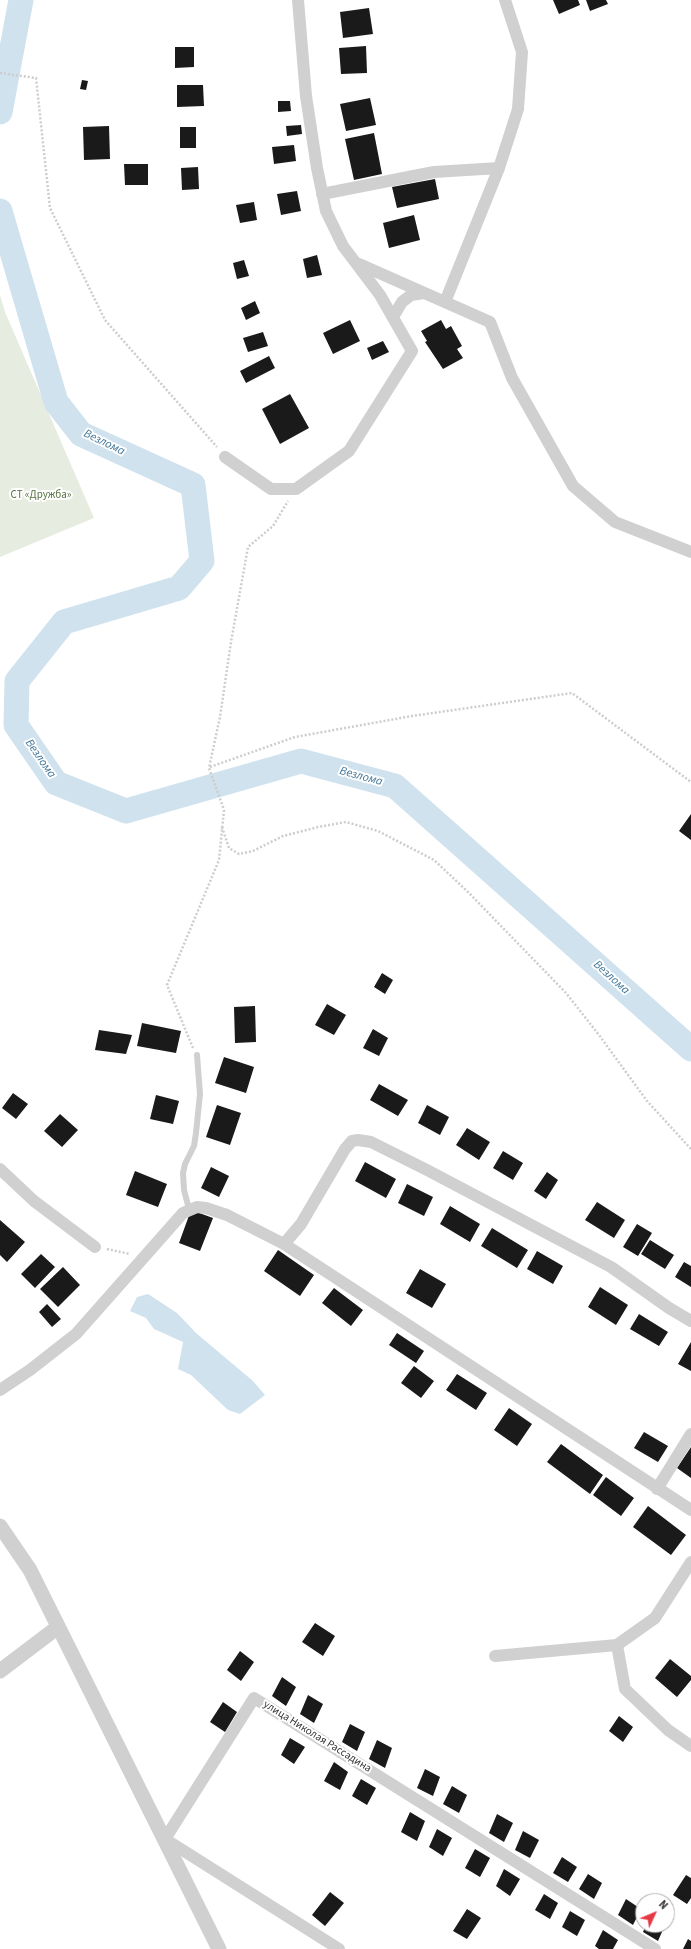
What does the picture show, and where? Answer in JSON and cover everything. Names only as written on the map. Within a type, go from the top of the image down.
[{"type":"street","points":[[226,457],[271,489],[296,489],[349,451],[412,351],[380,295],[343,246],[326,211],[306,96],[298,0]]},
{"type":"street","points":[[445,302],[499,168],[518,109],[522,52],[505,0]]},
{"type":"street","points":[[322,194],[434,172],[499,168]]},
{"type":"street","points":[[358,264],[490,322],[512,378],[573,486],[614,522],[691,552]]},
{"type":"street","points":[[393,317],[402,302],[411,295],[424,293]]},
{"type":"street","points":[[284,1244],[301,1224],[345,1149],[352,1141],[358,1140],[371,1142],[604,1263],[669,1308],[691,1321]]},
{"type":"street","points":[[0,1169],[34,1201],[95,1247]]},
{"type":"street","points":[[0,1390],[30,1370],[76,1334],[183,1213],[189,1209],[197,1207],[206,1208],[227,1215],[284,1244],[656,1489],[691,1510]]},
{"type":"street","points":[[656,1489],[691,1434]]},
{"type":"street","points":[[0,1526],[30,1570],[219,1949]]},
{"type":"street","points":[[495,1656],[617,1645],[655,1618],[691,1562]]},
{"type":"street","points":[[0,1671],[58,1627]]},
{"type":"street","points":[[617,1645],[625,1689],[668,1730],[691,1746]]},
{"type":"street","name":"улица Николая Рассадина","points":[[339,1949],[165,1839],[254,1698],[655,1949]]},
{"type":"lane","points":[[189,1209],[184,1190],[183,1173],[185,1164],[194,1146],[196,1133],[200,1094],[197,1056]]},
{"type":"path","points":[[0,73],[36,78],[50,208],[105,320],[226,457]]},
{"type":"path","points":[[197,1056],[167,985],[219,860],[224,810],[209,768],[220,717],[231,642],[248,547],[273,526],[296,489]]},
{"type":"path","points":[[209,768],[295,737],[412,716],[572,693],[691,782]]},
{"type":"path","points":[[222,827],[229,848],[239,854],[253,851],[283,836],[346,822],[378,832],[434,860],[468,892],[566,993],[647,1100],[691,1149]]},
{"type":"path","points":[[95,1247],[126,1253],[142,1259]]},
{"type":"green space","name":"СТ «Дружба»","points":[[0,295],[5,312],[94,518],[0,557]]},
{"type":"water","points":[[148,1294],[177,1313],[196,1333],[253,1381],[265,1395],[240,1414],[228,1410],[191,1375],[178,1369],[183,1342],[154,1329],[146,1318],[130,1311],[137,1297]]},
{"type":"building","points":[[553,0],[578,0],[580,5],[559,14]]},
{"type":"building","points":[[586,0],[606,0],[608,4],[590,11]]},
{"type":"building","points":[[369,8],[373,34],[343,38],[340,12]]},
{"type":"building","points":[[366,46],[367,73],[341,74],[339,48]]},
{"type":"building","points":[[175,47],[194,47],[194,67],[175,68]]},
{"type":"building","points":[[82,80],[88,81],[86,90],[80,89]]},
{"type":"building","points":[[177,85],[203,85],[204,106],[177,107]]},
{"type":"building","points":[[370,98],[376,125],[346,131],[340,104]]},
{"type":"building","points":[[278,101],[290,101],[291,111],[278,112]]},
{"type":"building","points":[[301,125],[302,134],[287,136],[286,126]]},
{"type":"building","points":[[109,126],[110,159],[84,160],[83,127]]},
{"type":"building","points":[[180,127],[196,127],[196,148],[180,148]]},
{"type":"building","points":[[374,133],[382,174],[354,180],[345,139]]},
{"type":"building","points":[[294,145],[296,161],[274,164],[272,147]]},
{"type":"building","points":[[124,164],[148,164],[148,185],[125,185]]},
{"type":"building","points":[[198,167],[199,189],[182,190],[181,168]]},
{"type":"building","points":[[435,179],[439,199],[397,208],[392,187]]},
{"type":"building","points":[[297,191],[301,211],[281,215],[277,194]]},
{"type":"building","points":[[254,202],[257,220],[240,223],[236,205]]},
{"type":"building","points":[[414,215],[420,240],[389,248],[383,223]]},
{"type":"building","points":[[317,255],[322,275],[307,278],[303,259]]},
{"type":"building","points":[[244,260],[249,276],[237,279],[233,263]]},
{"type":"building","points":[[255,301],[260,313],[246,320],[241,308]]},
{"type":"building","points":[[350,320],[360,341],[333,354],[323,333]]},
{"type":"building","points":[[441,320],[446,329],[451,326],[462,346],[457,349],[463,358],[443,369],[425,342],[427,341],[421,331]]},
{"type":"building","points":[[263,332],[268,346],[248,352],[243,338]]},
{"type":"building","points":[[383,341],[389,352],[372,360],[367,348]]},
{"type":"building","points":[[269,356],[275,368],[246,383],[240,371]]},
{"type":"building","points":[[290,394],[309,428],[280,444],[262,409]]},
{"type":"building","points":[[691,814],[691,840],[679,831]]},
{"type":"building","points":[[382,973],[393,980],[385,994],[374,987]]},
{"type":"building","points":[[327,1004],[346,1015],[334,1035],[315,1025]]},
{"type":"building","points":[[255,1006],[256,1042],[235,1043],[234,1007]]},
{"type":"building","points":[[142,1023],[181,1031],[176,1053],[137,1046]]},
{"type":"building","points":[[373,1029],[388,1038],[379,1056],[363,1048]]},
{"type":"building","points":[[99,1030],[132,1035],[126,1054],[95,1050]]},
{"type":"building","points":[[224,1057],[254,1067],[246,1093],[215,1083]]},
{"type":"building","points":[[379,1084],[408,1100],[398,1116],[370,1100]]},
{"type":"building","points":[[13,1093],[28,1104],[16,1119],[2,1108]]},
{"type":"building","points":[[156,1095],[179,1101],[173,1124],[150,1119]]},
{"type":"building","points":[[217,1105],[241,1113],[230,1145],[206,1137]]},
{"type":"building","points":[[427,1105],[449,1117],[440,1135],[418,1123]]},
{"type":"building","points":[[60,1114],[78,1130],[62,1147],[44,1131]]},
{"type":"building","points":[[467,1128],[490,1142],[479,1160],[456,1145]]},
{"type":"building","points":[[503,1151],[523,1163],[513,1180],[493,1168]]},
{"type":"building","points":[[365,1162],[396,1179],[386,1198],[355,1181]]},
{"type":"building","points":[[211,1167],[229,1176],[219,1197],[201,1188]]},
{"type":"building","points":[[135,1171],[167,1184],[158,1207],[126,1195]]},
{"type":"building","points":[[547,1172],[558,1180],[546,1199],[534,1191]]},
{"type":"building","points":[[407,1184],[433,1197],[424,1216],[398,1203]]},
{"type":"building","points":[[597,1202],[625,1220],[614,1238],[585,1220]]},
{"type":"building","points":[[450,1206],[480,1224],[470,1242],[440,1224]]},
{"type":"building","points":[[191,1210],[213,1218],[200,1251],[179,1243]]},
{"type":"building","points":[[0,1220],[25,1242],[7,1262],[0,1255]]},
{"type":"building","points":[[637,1224],[652,1233],[638,1256],[623,1247]]},
{"type":"building","points":[[492,1228],[528,1250],[517,1268],[481,1246]]},
{"type":"building","points":[[650,1240],[674,1255],[665,1269],[641,1254]]},
{"type":"building","points":[[278,1250],[314,1275],[300,1296],[264,1271]]},
{"type":"building","points":[[537,1251],[563,1266],[553,1284],[527,1269]]},
{"type":"building","points":[[41,1254],[55,1267],[35,1288],[21,1274]]},
{"type":"building","points":[[684,1262],[691,1266],[691,1287],[675,1277]]},
{"type":"building","points":[[63,1267],[80,1285],[58,1307],[40,1289]]},
{"type":"building","points":[[420,1269],[446,1284],[432,1308],[406,1293]]},
{"type":"building","points":[[600,1287],[628,1305],[616,1325],[588,1307]]},
{"type":"building","points":[[334,1288],[363,1310],[351,1326],[322,1303]]},
{"type":"building","points":[[47,1304],[61,1319],[52,1327],[39,1312]]},
{"type":"building","points":[[639,1314],[668,1332],[659,1346],[630,1329]]},
{"type":"building","points":[[397,1333],[424,1351],[416,1363],[389,1345]]},
{"type":"building","points":[[691,1342],[691,1371],[678,1364]]},
{"type":"building","points":[[414,1366],[434,1381],[421,1398],[401,1383]]},
{"type":"building","points":[[457,1374],[487,1393],[476,1410],[446,1390]]},
{"type":"building","points":[[509,1408],[532,1424],[517,1446],[494,1430]]},
{"type":"building","points":[[644,1432],[668,1446],[658,1462],[634,1448]]},
{"type":"building","points":[[561,1444],[603,1475],[590,1494],[547,1462]]},
{"type":"building","points":[[691,1447],[691,1478],[677,1468]]},
{"type":"building","points":[[606,1477],[634,1498],[621,1516],[593,1495]]},
{"type":"building","points":[[648,1506],[686,1535],[671,1555],[633,1527]]},
{"type":"building","points":[[315,1623],[335,1636],[323,1656],[302,1642]]},
{"type":"building","points":[[240,1651],[254,1662],[241,1681],[227,1670]]},
{"type":"building","points":[[670,1659],[691,1676],[691,1680],[677,1697],[655,1678]]},
{"type":"building","points":[[282,1677],[296,1687],[286,1706],[272,1696]]},
{"type":"building","points":[[308,1695],[323,1704],[314,1723],[300,1714]]},
{"type":"building","points":[[223,1702],[237,1712],[225,1732],[210,1722]]},
{"type":"building","points":[[619,1716],[633,1727],[623,1742],[609,1731]]},
{"type":"building","points":[[350,1724],[365,1732],[357,1751],[342,1742]]},
{"type":"building","points":[[290,1738],[305,1747],[294,1764],[281,1755]]},
{"type":"building","points":[[377,1740],[392,1748],[385,1768],[369,1759]]},
{"type":"building","points":[[334,1762],[348,1772],[340,1790],[324,1781]]},
{"type":"building","points":[[425,1769],[440,1777],[433,1796],[417,1788]]},
{"type":"building","points":[[361,1779],[376,1788],[367,1805],[352,1796]]},
{"type":"building","points":[[452,1786],[467,1795],[459,1813],[443,1804]]},
{"type":"building","points":[[410,1812],[425,1821],[417,1841],[401,1832]]},
{"type":"building","points":[[497,1814],[513,1823],[504,1842],[489,1833]]},
{"type":"building","points":[[437,1829],[452,1838],[443,1856],[429,1847]]},
{"type":"building","points":[[523,1831],[539,1840],[530,1858],[515,1850]]},
{"type":"building","points":[[475,1849],[490,1858],[480,1877],[465,1868]]},
{"type":"building","points":[[562,1857],[577,1867],[568,1882],[553,1873]]},
{"type":"building","points":[[504,1869],[520,1879],[510,1896],[496,1886]]},
{"type":"building","points":[[588,1874],[602,1883],[594,1899],[579,1889]]},
{"type":"building","points":[[686,1875],[691,1878],[691,1898],[687,1904],[675,1896],[674,1893]]},
{"type":"building","points":[[330,1892],[344,1903],[325,1926],[312,1915]]},
{"type":"building","points":[[544,1894],[558,1903],[550,1919],[535,1910]]},
{"type":"building","points":[[626,1899],[635,1905],[635,1921],[633,1925],[618,1915]]},
{"type":"building","points":[[467,1909],[481,1918],[467,1939],[453,1931]]},
{"type":"building","points":[[570,1911],[585,1920],[577,1936],[562,1927]]},
{"type":"building","points":[[603,1930],[618,1940],[613,1949],[599,1949],[595,1946]]},
{"type":"building","points":[[645,1933],[662,1933],[658,1941]]},
{"type":"building","points":[[688,1939],[691,1941],[691,1949],[683,1949]]},
{"type":"waterway","name":"Везлома","points":[[0,112],[21,0]]},
{"type":"waterway","name":"Везлома","points":[[0,211],[56,402],[81,434],[193,485],[202,561],[179,588],[64,622],[17,681],[16,725],[56,783],[126,811],[301,761],[395,786],[691,1049]]}]
